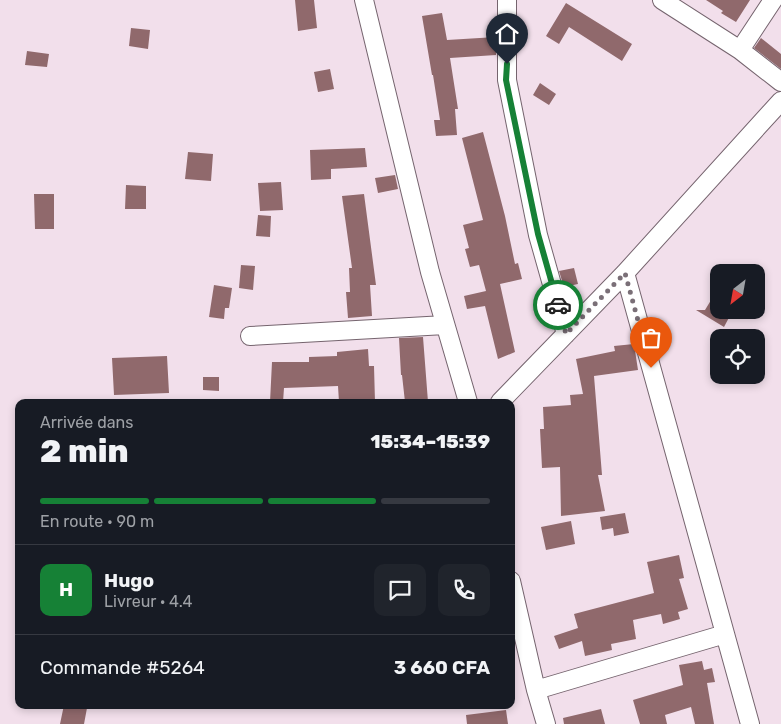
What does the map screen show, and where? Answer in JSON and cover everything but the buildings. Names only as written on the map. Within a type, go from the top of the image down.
[{"type":"street","points":[[364,0],[430,272],[467,399]]},
{"type":"street","points":[[507,0],[506,80],[538,234],[566,334]]},
{"type":"street","points":[[662,0],[740,50],[781,82]]},
{"type":"street","points":[[740,50],[773,0]]},
{"type":"street","points":[[503,399],[625,273],[781,101]]},
{"type":"street","points":[[625,273],[750,724]]},
{"type":"street","points":[[250,336],[446,325]]},
{"type":"street","points":[[515,598],[536,690],[546,724]]},
{"type":"street","points":[[536,690],[725,634]]},
{"type":"way so far","points":[[558,305],[566,334],[625,273],[651,368]]},
{"type":"route","points":[[507,64],[506,80],[538,234],[558,305]]}]
